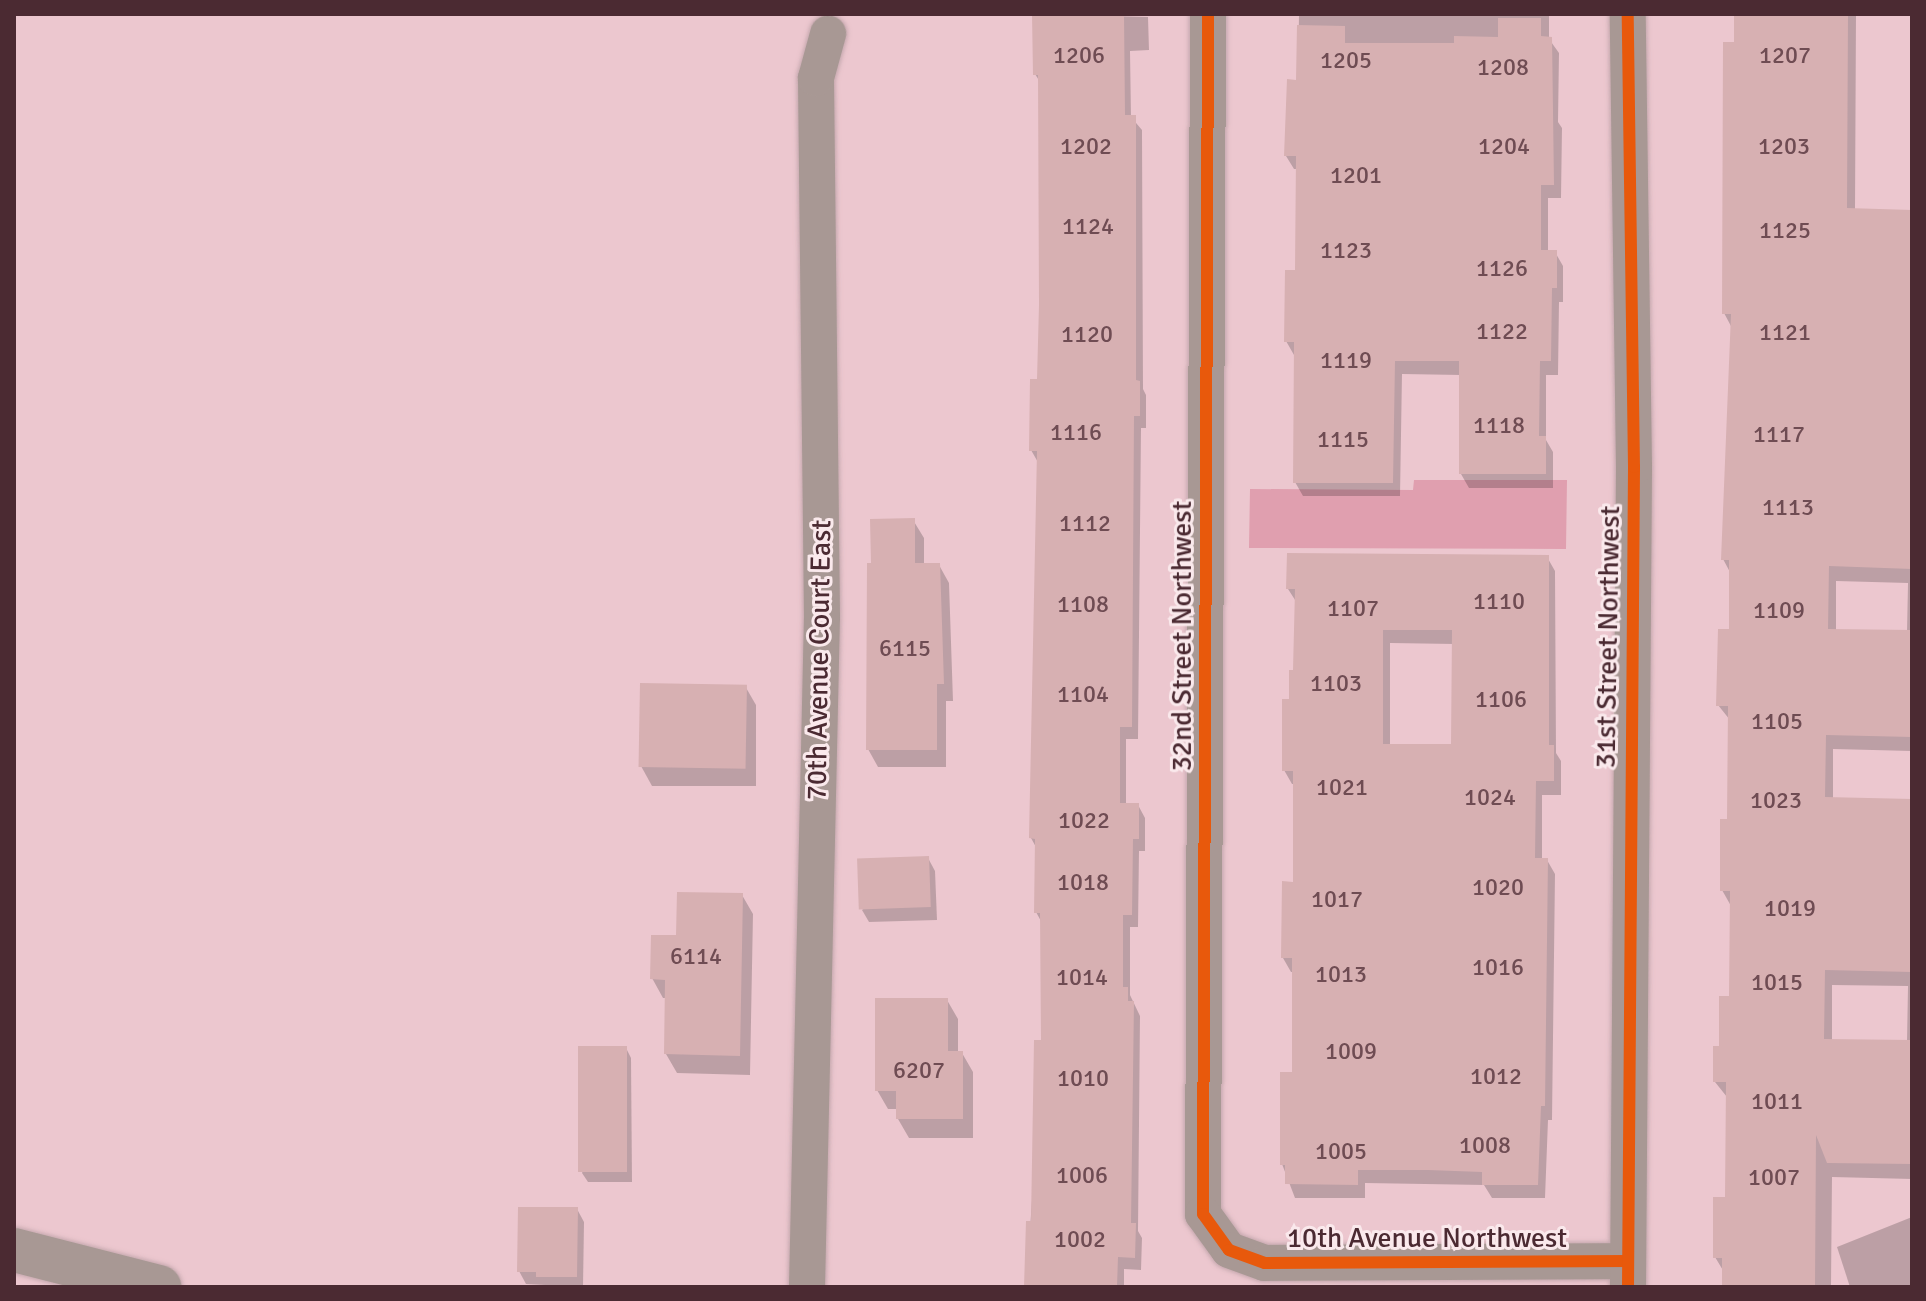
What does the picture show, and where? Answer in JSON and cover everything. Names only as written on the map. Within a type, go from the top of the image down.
[{"type":"street","name":"32nd Street Northwest","points":[[1208,14],[1203,1214],[1229,1250]]},
{"type":"street","name":"31st Street Northwest","points":[[1628,14],[1634,467],[1628,1274]]},
{"type":"street","name":"70th Avenue Court East","points":[[807,1287],[822,617],[816,78],[828,34]]},
{"type":"street","points":[[14,1250],[159,1287]]},
{"type":"street","name":"10th Avenue Northwest","points":[[1229,1250],[1265,1263],[1628,1274]]},
{"type":"shaded area","points":[[1414,480],[1567,480],[1566,549],[1249,548],[1250,489],[1413,490]]},
{"type":"building","points":[[1032,14],[1124,14],[1125,115],[1136,115],[1136,380],[1140,381],[1140,416],[1134,416],[1132,727],[1120,727],[1120,803],[1139,803],[1139,839],[1133,839],[1132,915],[1123,915],[1123,987],[1128,987],[1128,1001],[1134,1001],[1131,1223],[1136,1223],[1135,1258],[1118,1257],[1117,1287],[1024,1287],[1026,1221],[1031,1221],[1034,1040],[1041,1040],[1040,913],[1034,913],[1035,839],[1029,838],[1037,451],[1029,451],[1030,379],[1037,379],[1039,305],[1038,75],[1033,75]]},
{"type":"building","points":[[1734,14],[1848,14],[1847,208],[1912,210],[1912,569],[1829,566],[1828,629],[1912,630],[1912,737],[1826,735],[1825,797],[1912,799],[1912,972],[1825,970],[1824,1039],[1912,1040],[1912,1164],[1827,1163],[1816,1135],[1815,1287],[1722,1287],[1722,1258],[1713,1258],[1713,1197],[1725,1197],[1726,1082],[1713,1082],[1713,1046],[1719,1046],[1719,996],[1729,996],[1730,891],[1720,891],[1720,819],[1727,819],[1728,706],[1716,706],[1718,629],[1729,629],[1729,560],[1721,560],[1731,314],[1722,314],[1723,42],[1734,42]]},
{"type":"building","points":[[1498,18],[1541,18],[1541,36],[1552,37],[1554,185],[1541,185],[1541,250],[1557,250],[1557,288],[1552,288],[1551,361],[1540,361],[1539,436],[1546,436],[1546,474],[1459,474],[1459,361],[1395,361],[1393,483],[1293,483],[1294,342],[1284,342],[1285,270],[1295,270],[1296,156],[1284,156],[1287,79],[1296,80],[1297,25],[1345,26],[1345,43],[1454,43],[1454,36],[1498,37]]},
{"type":"building","points":[[915,518],[915,563],[940,563],[944,684],[937,684],[937,750],[866,750],[870,519]]},
{"type":"building","points":[[1287,553],[1549,555],[1549,745],[1554,745],[1554,781],[1536,781],[1535,858],[1548,858],[1545,1106],[1541,1106],[1538,1185],[1482,1185],[1482,1172],[1428,1170],[1358,1170],[1358,1185],[1285,1184],[1285,1165],[1280,1165],[1280,1072],[1292,1072],[1292,958],[1281,958],[1282,881],[1293,882],[1293,771],[1282,771],[1282,699],[1289,699],[1289,670],[1293,670],[1295,589],[1286,589]],"holes":[[[1383,630],[1452,630],[1451,744],[1383,744]]]},
{"type":"building","points":[[640,683],[747,685],[746,769],[639,767]]},
{"type":"building","points":[[929,856],[931,907],[859,909],[857,859]]},
{"type":"building","points":[[677,892],[743,893],[740,1056],[664,1054],[665,980],[650,979],[651,935],[676,935]]},
{"type":"building","points":[[875,998],[948,998],[948,1051],[963,1051],[963,1119],[896,1119],[896,1091],[875,1091]]},
{"type":"building","points":[[578,1046],[627,1046],[627,1172],[578,1172]]},
{"type":"building","points":[[518,1207],[578,1207],[577,1277],[536,1277],[536,1272],[517,1272]]},
{"type":"cycle path","points":[[1208,14],[1203,1214],[1229,1250],[1265,1263],[1628,1261]]},
{"type":"cycle path","points":[[1628,14],[1634,467],[1628,1287]]}]
